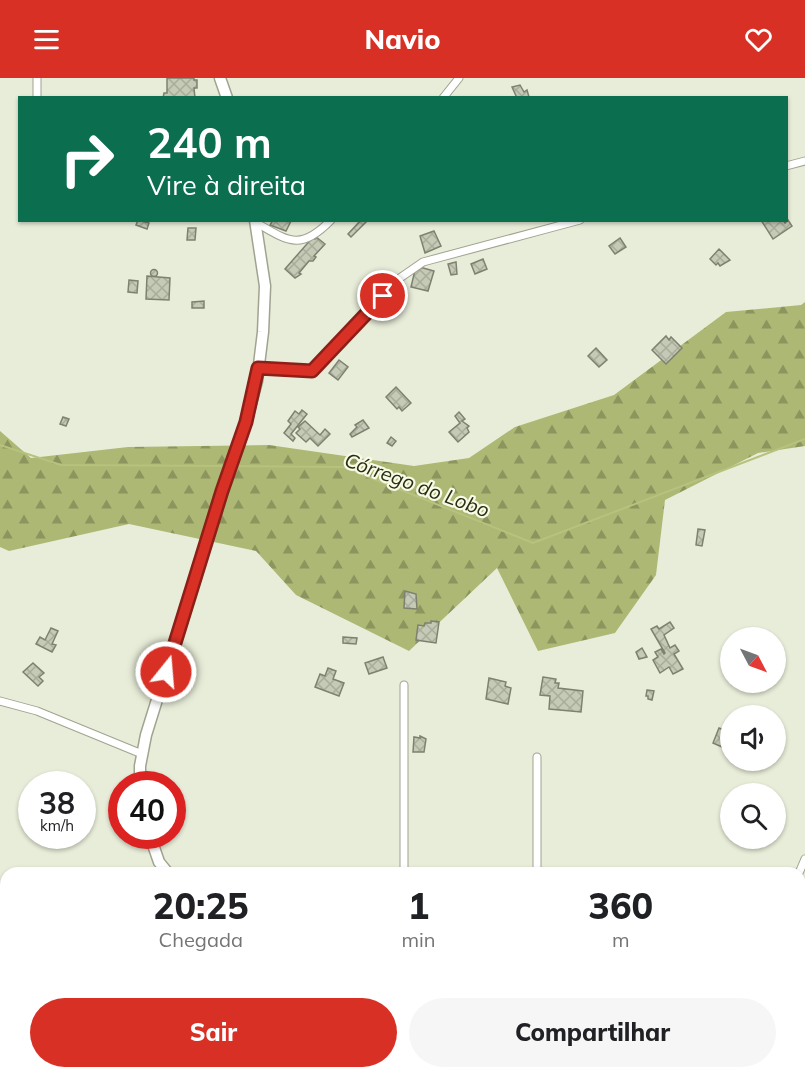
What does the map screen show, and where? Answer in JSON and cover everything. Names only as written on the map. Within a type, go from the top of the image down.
[{"type":"street","points":[[37,78],[37,96]]},
{"type":"street","points":[[220,78],[226,96]]},
{"type":"street","points":[[445,96],[459,78]]},
{"type":"street","points":[[788,165],[805,160]]},
{"type":"street","points":[[141,771],[146,735],[246,422],[258,368],[263,332],[265,286],[255,222]]},
{"type":"street","points":[[257,222],[285,239],[301,241],[318,233],[329,222]]},
{"type":"street","points":[[258,368],[312,371],[397,280],[423,262],[573,222]]},
{"type":"street","points":[[404,685],[404,867]]},
{"type":"street","points":[[0,701],[37,711],[142,753]]},
{"type":"street","points":[[537,757],[537,867]]},
{"type":"street","points":[[154,849],[163,867]]},
{"type":"green space","points":[[805,302],[805,446],[758,453],[665,500],[656,575],[615,633],[538,651],[497,568],[409,651],[296,595],[256,551],[129,524],[9,551],[0,547],[0,431],[31,458],[128,447],[269,445],[414,466],[469,458],[515,427],[614,395],[726,312],[801,305]]},
{"type":"building","points":[[167,78],[197,80],[197,88],[194,88],[195,96],[163,96],[164,93],[167,93]]},
{"type":"building","points":[[520,85],[524,92],[527,90],[529,96],[516,96],[512,87]]},
{"type":"building","points":[[788,220],[792,226],[773,239],[762,222],[785,223]]},
{"type":"building","points":[[137,222],[149,223],[147,229],[136,225]]},
{"type":"building","points":[[272,222],[290,222],[286,231],[270,225]]},
{"type":"building","points":[[359,222],[366,222],[351,237],[348,234]]},
{"type":"building","points":[[188,228],[196,228],[195,240],[187,240]]},
{"type":"building","points":[[434,231],[441,246],[425,253],[420,236]]},
{"type":"building","points":[[313,237],[325,244],[314,256],[316,257],[313,261],[309,261],[299,273],[301,274],[295,278],[285,269]]},
{"type":"building","points":[[620,238],[626,247],[615,254],[609,246]]},
{"type":"building","points":[[719,249],[730,260],[720,266],[710,259]]},
{"type":"building","points":[[483,259],[487,269],[475,274],[471,264]]},
{"type":"building","points":[[456,262],[457,274],[451,275],[448,264]]},
{"type":"building","points":[[416,266],[434,271],[428,291],[411,287]]},
{"type":"building","points":[[154,269],[158,273],[154,277],[150,273]]},
{"type":"building","points":[[147,276],[170,278],[169,300],[146,299]]},
{"type":"building","points":[[129,280],[138,281],[137,293],[128,292]]},
{"type":"building","points":[[204,301],[204,308],[192,308],[192,302]]},
{"type":"building","points":[[666,336],[669,340],[671,337],[682,348],[666,364],[652,350]]},
{"type":"building","points":[[596,348],[607,360],[599,367],[588,356]]},
{"type":"building","points":[[339,360],[348,367],[338,380],[329,373]]},
{"type":"building","points":[[396,387],[411,403],[402,411],[386,397]]},
{"type":"building","points":[[302,410],[307,414],[291,434],[295,438],[293,441],[284,433],[291,424],[288,421],[295,411],[299,414]]},
{"type":"building","points":[[459,412],[465,419],[462,421],[469,426],[467,428],[469,432],[458,442],[449,432],[460,423],[455,416]]},
{"type":"building","points":[[63,417],[69,419],[66,426],[60,424]]},
{"type":"building","points":[[363,420],[369,428],[352,437],[350,434],[357,427],[355,425]]},
{"type":"building","points":[[305,421],[320,435],[325,429],[330,434],[318,446],[310,438],[306,442],[296,433],[300,429],[298,427]]},
{"type":"building","points":[[391,437],[396,441],[392,446],[387,443]]},
{"type":"building","points":[[698,529],[705,530],[702,546],[696,545]]},
{"type":"building","points":[[405,591],[416,594],[417,609],[404,608]]},
{"type":"building","points":[[431,621],[439,622],[436,643],[416,640],[418,625],[424,626],[425,623],[431,623]]},
{"type":"building","points":[[670,622],[674,628],[664,635],[670,648],[675,645],[679,651],[674,654],[683,669],[673,674],[669,667],[660,673],[653,660],[658,657],[655,652],[661,649],[665,653],[651,629],[657,626],[659,629]]},
{"type":"building","points":[[51,628],[58,631],[52,644],[56,645],[52,652],[36,644],[40,637],[45,640]]},
{"type":"building","points":[[343,637],[357,638],[356,644],[343,643]]},
{"type":"building","points":[[642,648],[647,657],[639,659],[636,652]]},
{"type":"building","points":[[383,657],[387,668],[369,674],[365,663]]},
{"type":"building","points":[[33,663],[44,673],[39,677],[43,681],[38,686],[23,672]]},
{"type":"building","points":[[328,668],[336,671],[333,679],[344,683],[339,696],[315,687],[320,674],[325,676]]},
{"type":"building","points":[[543,677],[556,679],[555,683],[559,683],[558,688],[583,691],[581,712],[549,709],[550,696],[540,695]]},
{"type":"building","points":[[489,678],[506,682],[505,686],[511,688],[508,704],[486,699]]},
{"type":"building","points":[[647,690],[654,691],[652,700],[646,696]]},
{"type":"building","points":[[719,728],[720,728],[720,746],[713,743]]},
{"type":"building","points":[[420,736],[426,739],[424,752],[413,752],[414,737],[420,738]]},
{"type":"waterway","name":"Córrego do Lobo","points":[[234,466],[344,467],[533,543],[805,439]]},
{"type":"waterway","name":"Córrego do Lobo","points":[[0,445],[61,465],[228,466]]},
{"type":"route","points":[[166,672],[222,491],[246,422],[258,368],[312,371],[383,296]]}]
